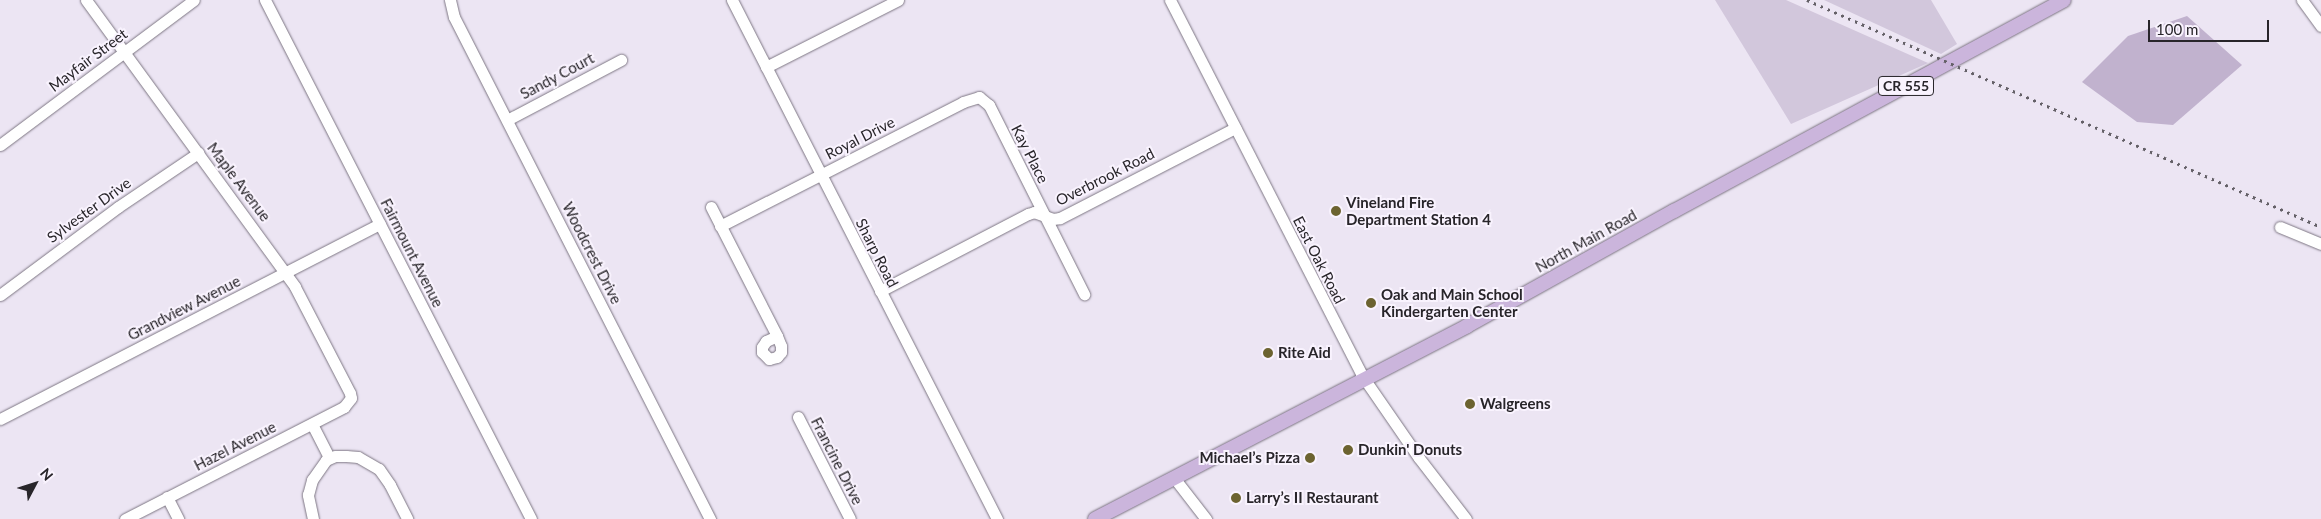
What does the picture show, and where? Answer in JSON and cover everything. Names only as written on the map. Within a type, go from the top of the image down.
[{"type":"main road","name":"North Main Road","points":[[1095,519],[1365,380],[2064,0]]},
{"type":"street","name":"Maple Avenue","points":[[86,0],[286,273],[316,326],[350,394]]},
{"type":"street","name":"Mayfair Street","points":[[0,145],[194,0]]},
{"type":"street","name":"Fairmount Avenue","points":[[266,0],[531,519]]},
{"type":"street","name":"Woodcrest Drive","points":[[450,0],[454,17],[710,519]]},
{"type":"street","name":"Sharp Road","points":[[732,0],[997,519]]},
{"type":"street","points":[[766,67],[879,4],[898,0]]},
{"type":"street","name":"East Oak Road","points":[[1170,0],[1365,380],[1419,458],[1466,519]]},
{"type":"street","points":[[2302,0],[2321,26]]},
{"type":"street","name":"Sandy Court","points":[[507,120],[620,60]]},
{"type":"street","name":"Kay Place","points":[[912,128],[974,97],[984,99],[1084,294]]},
{"type":"street","name":"Royal Drive","points":[[720,226],[912,128]]},
{"type":"street","name":"Overbrook Road","points":[[880,291],[1028,214],[1034,212],[1053,219],[1060,218],[1235,128]]},
{"type":"street","name":"Sylvester Drive","points":[[0,295],[118,207],[198,153]]},
{"type":"street","points":[[710,207],[776,336]]},
{"type":"street","name":"Grandview Avenue","points":[[0,419],[380,224]]},
{"type":"street","points":[[2280,227],[2321,244]]},
{"type":"street","name":"Hazel Avenue","points":[[125,519],[347,405],[350,394]]},
{"type":"street","name":"Francine Drive","points":[[798,417],[850,519]]},
{"type":"street","points":[[312,424],[329,458]]},
{"type":"street","points":[[313,519],[308,495],[309,488],[319,467],[329,458],[358,457],[373,464],[390,485],[407,519]]},
{"type":"street","points":[[1175,479],[1206,519]]},
{"type":"street","points":[[167,497],[178,519]]},
{"type":"shaded area","points":[[1715,0],[1786,0],[1928,63],[1791,124]]},
{"type":"shaded area","points":[[1824,0],[1931,0],[1957,44],[1941,54]]},
{"type":"shaded area","points":[[2187,16],[2242,65],[2173,125],[2137,122],[2082,82],[2128,36]]},
{"type":"railway","points":[[1807,0],[2321,227]]},
{"type":"place","name":"Vineland Fire Department Station 4","points":[[1336,211]]},
{"type":"place","name":"Oak and Main School Kindergarten Center","points":[[1371,303]]},
{"type":"place","name":"Rite Aid","points":[[1268,353]]},
{"type":"place","name":"Walgreens","points":[[1470,404]]},
{"type":"place","name":"Dunkin' Donuts","points":[[1348,450]]},
{"type":"place","name":"Michael’s Pizza","points":[[1310,458]]},
{"type":"place","name":"Larry’s II Restaurant","points":[[1236,498]]}]
